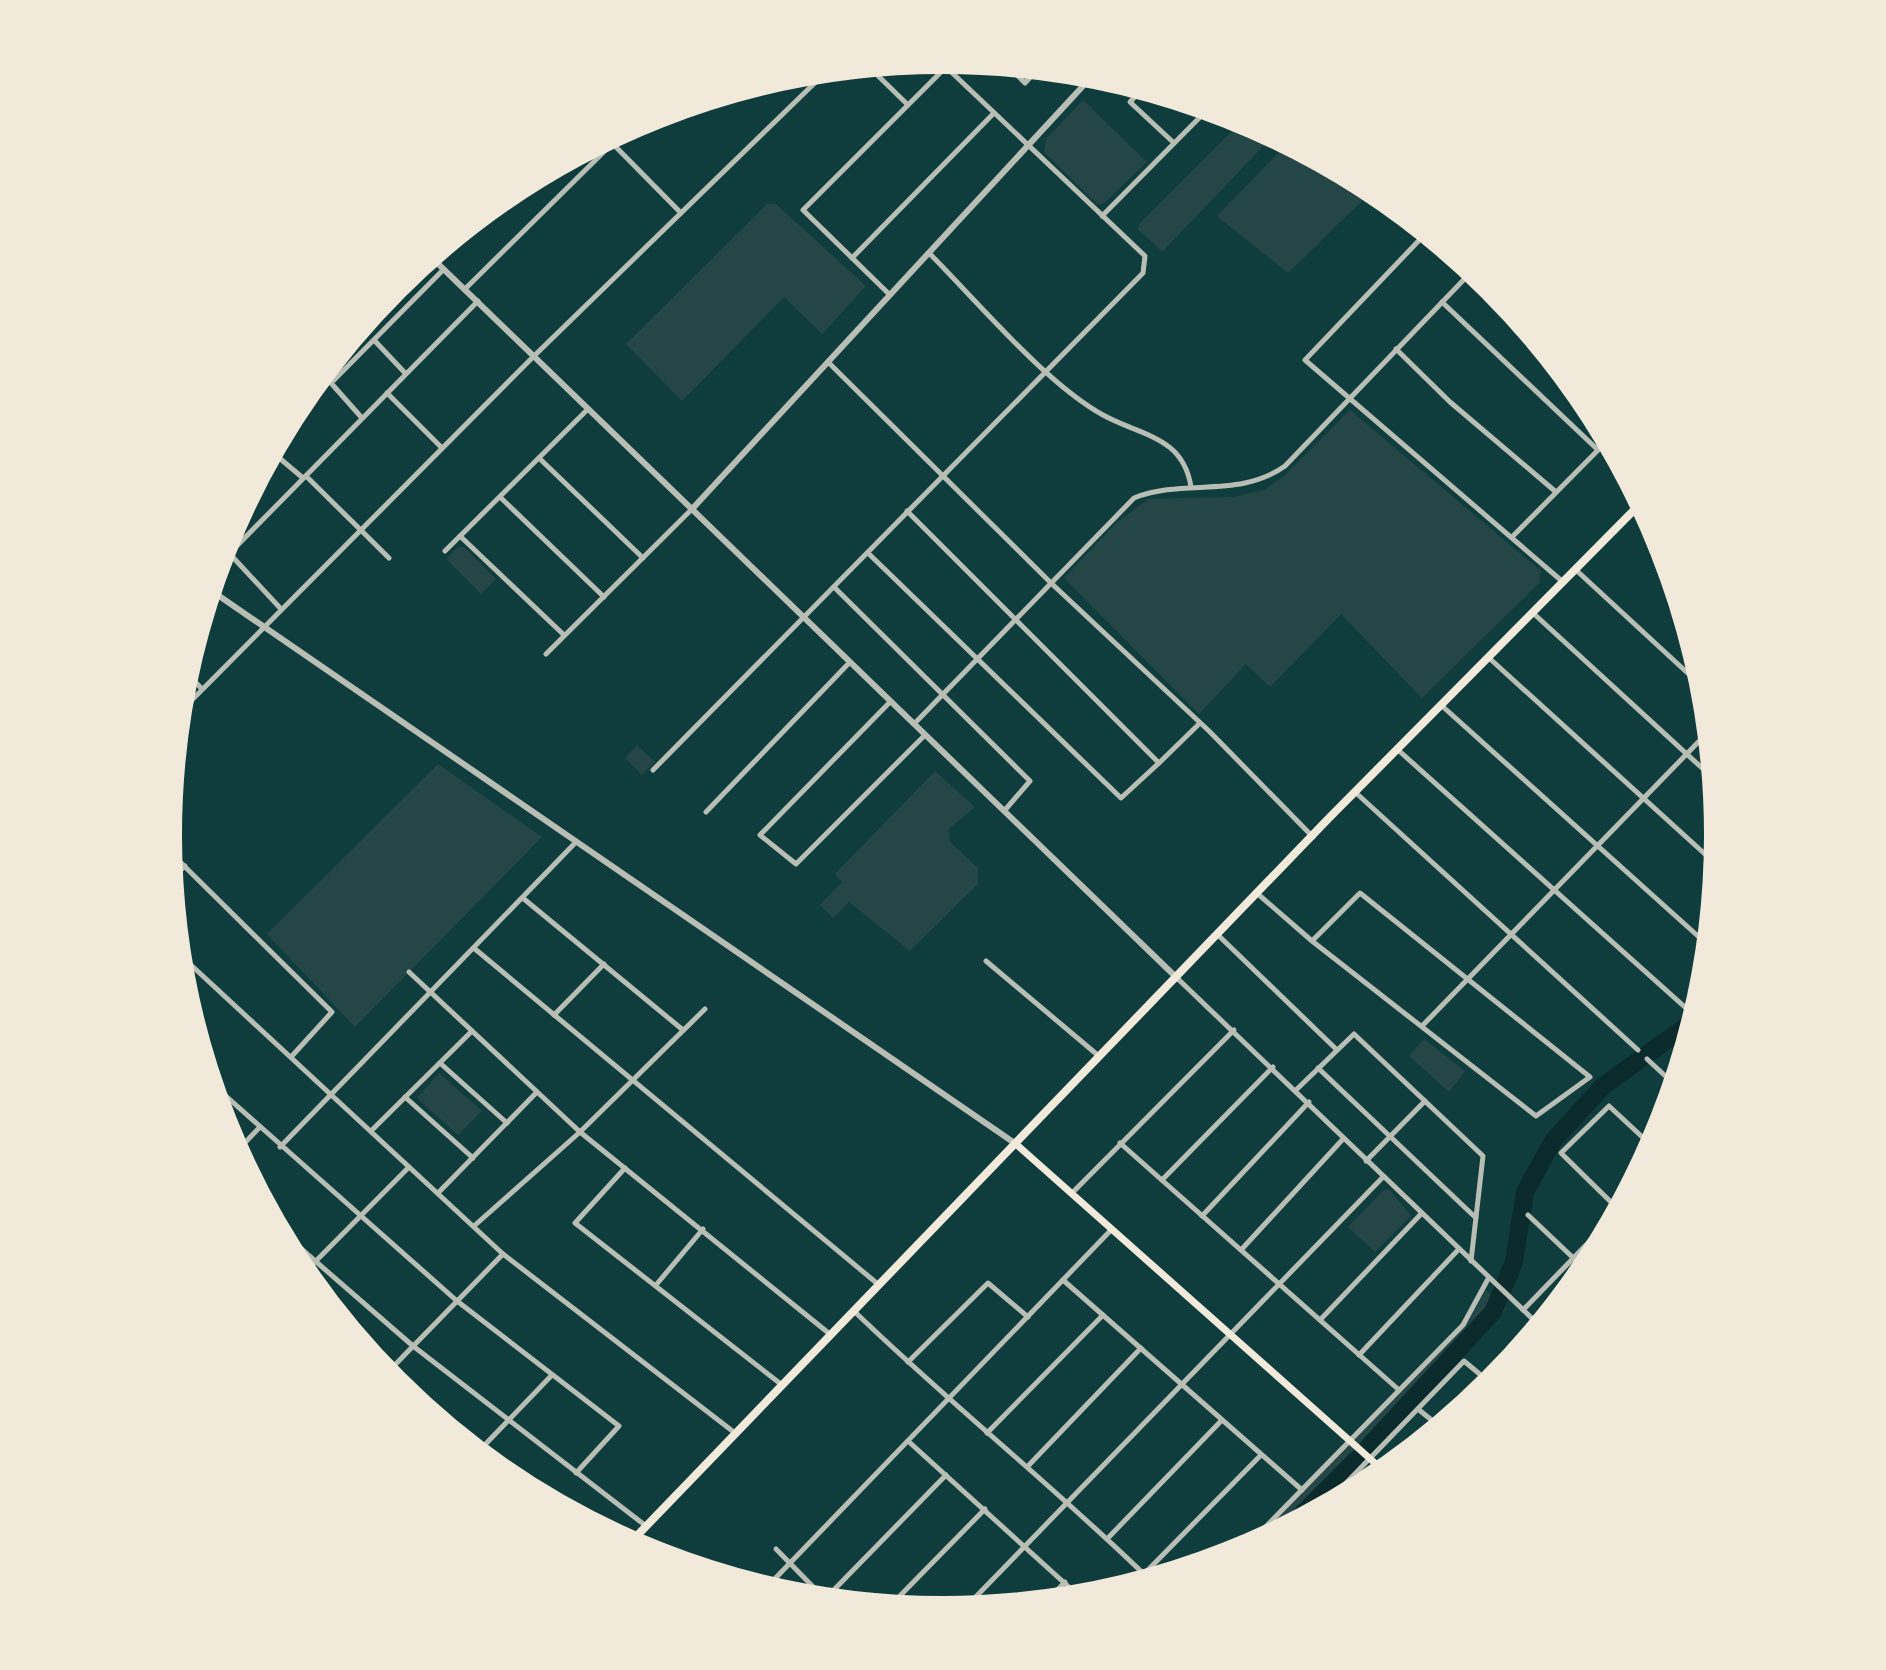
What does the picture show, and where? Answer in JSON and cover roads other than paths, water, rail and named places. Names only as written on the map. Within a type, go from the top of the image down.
[{"type":"main road","points":[[638,1534],[1178,979],[1355,792],[1633,511]]},
{"type":"main road","points":[[1016,1144],[1375,1463]]},
{"type":"street","points":[[890,295],[803,210],[941,72]]},
{"type":"street","points":[[653,770],[1143,273],[1145,256],[952,72]]},
{"type":"street","points":[[878,76],[908,105]]},
{"type":"street","points":[[193,698],[534,356],[813,84]]},
{"type":"street","points":[[546,654],[693,508],[1083,86]]},
{"type":"street","points":[[1135,97],[1130,102],[1174,143]]},
{"type":"street","points":[[852,258],[994,113]]},
{"type":"street","points":[[1102,216],[1200,117]]},
{"type":"street","points":[[616,147],[681,213]]},
{"type":"street","points":[[465,289],[606,151]]},
{"type":"street","points":[[1419,240],[1305,360],[1563,582]]},
{"type":"street","points":[[929,253],[1045,370],[1103,415],[1161,439],[1177,450],[1191,487]]},
{"type":"street","points":[[438,263],[1532,1319]]},
{"type":"street","points":[[362,418],[331,383],[444,269]]},
{"type":"street","points":[[914,724],[1134,498],[1150,492],[1191,487],[1229,487],[1270,477],[1285,466],[1465,278]]},
{"type":"street","points":[[237,544],[478,301]]},
{"type":"street","points":[[1442,302],[1598,450]]},
{"type":"street","points":[[374,340],[406,374]]},
{"type":"street","points":[[1396,349],[1450,402],[1556,492]]},
{"type":"street","points":[[828,362],[1051,583],[1200,723],[1313,838]]},
{"type":"street","points":[[387,393],[442,448]]},
{"type":"street","points":[[445,551],[589,408]]},
{"type":"street","points":[[1512,537],[1600,448]]},
{"type":"street","points":[[279,458],[362,528],[389,558]]},
{"type":"street","points":[[539,458],[643,558]]},
{"type":"street","points":[[500,497],[604,597]]},
{"type":"street","points":[[907,511],[1159,763]]},
{"type":"street","points":[[460,536],[564,635]]},
{"type":"street","points":[[868,553],[1121,798],[1200,723]]},
{"type":"street","points":[[233,557],[281,609]]},
{"type":"street","points":[[1575,570],[1688,674]]},
{"type":"street","points":[[834,587],[1030,781],[1005,810]]},
{"type":"street","points":[[218,596],[1016,1144]]},
{"type":"street","points":[[1533,612],[1702,768]]},
{"type":"street","points":[[1488,657],[1705,854]]},
{"type":"street","points":[[706,812],[850,662]]},
{"type":"street","points":[[196,682],[202,689]]},
{"type":"street","points":[[890,702],[760,835],[796,864],[925,735]]},
{"type":"street","points":[[1441,705],[1699,937]]},
{"type":"street","points":[[1423,1025],[1700,741]]},
{"type":"street","points":[[1397,749],[1686,1007]]},
{"type":"street","points":[[1355,792],[1638,1050]]},
{"type":"street","points":[[280,1147],[576,842]]},
{"type":"street","points":[[181,862],[332,1012],[291,1057]]},
{"type":"street","points":[[181,869],[185,866]]},
{"type":"street","points":[[1259,895],[1312,941],[1536,1116],[1590,1077],[1360,893],[1312,941]]},
{"type":"street","points":[[524,899],[683,1030]]},
{"type":"street","points":[[1219,936],[1337,1050]]},
{"type":"street","points":[[475,949],[880,1285]]},
{"type":"street","points":[[986,961],[1100,1057]]},
{"type":"street","points":[[554,1015],[604,964]]},
{"type":"street","points":[[192,967],[503,1254],[736,1434]]},
{"type":"street","points":[[409,972],[580,1132],[832,1335]]},
{"type":"street","points":[[474,1226],[580,1132],[705,1009]]},
{"type":"street","points":[[1073,1192],[1234,1030]]},
{"type":"street","points":[[371,1131],[472,1031]]},
{"type":"street","points":[[1296,1090],[1354,1034],[1483,1156],[1471,1261]]},
{"type":"street","points":[[1647,1059],[1667,1077]]},
{"type":"street","points":[[440,1063],[507,1123]]},
{"type":"street","points":[[1162,1180],[1273,1067]]},
{"type":"street","points":[[1318,1068],[1476,1219]]},
{"type":"street","points":[[438,1193],[537,1092]]},
{"type":"street","points":[[405,1097],[473,1158]]},
{"type":"street","points":[[227,1098],[457,1301],[619,1426],[576,1473]]},
{"type":"street","points":[[1366,1161],[1425,1101]]},
{"type":"street","points":[[1202,1216],[1309,1102]]},
{"type":"street","points":[[1611,1203],[1561,1153],[1609,1106],[1643,1138]]},
{"type":"street","points":[[245,1142],[259,1128]]},
{"type":"street","points":[[1241,1250],[1343,1139]]},
{"type":"street","points":[[1120,1143],[1399,1390]]},
{"type":"street","points":[[313,1264],[409,1167]]},
{"type":"street","points":[[625,1168],[575,1223],[783,1386]]},
{"type":"street","points":[[976,1597],[1383,1177]]},
{"type":"street","points":[[1320,1320],[1421,1214]]},
{"type":"street","points":[[1528,1215],[1576,1261]]},
{"type":"street","points":[[775,1579],[1113,1228]]},
{"type":"street","points":[[656,1285],[703,1229]]},
{"type":"street","points":[[1523,1310],[1587,1244]]},
{"type":"street","points":[[304,1250],[413,1346],[646,1526]]},
{"type":"street","points":[[1359,1355],[1458,1250]]},
{"type":"street","points":[[394,1365],[503,1254]]},
{"type":"street","points":[[1063,1280],[1302,1490]]},
{"type":"street","points":[[1268,1525],[1463,1325],[1491,1281]]},
{"type":"street","points":[[908,1362],[988,1283],[1028,1317]]},
{"type":"street","points":[[854,1311],[987,1433],[1069,1501],[1141,1572]]},
{"type":"street","points":[[987,1433],[1103,1315]]},
{"type":"street","points":[[1028,1466],[1141,1348]]},
{"type":"street","points":[[1350,1479],[1464,1361],[1482,1376]]},
{"type":"street","points":[[485,1444],[552,1376]]},
{"type":"street","points":[[1418,1409],[1432,1420]]},
{"type":"street","points":[[1107,1539],[1222,1420]]},
{"type":"street","points":[[908,1441],[1070,1587]]},
{"type":"street","points":[[1148,1570],[1261,1455]]},
{"type":"street","points":[[835,1590],[946,1475]]},
{"type":"street","points":[[900,1596],[985,1509]]},
{"type":"street","points":[[776,1549],[812,1586]]},
{"type":"street","points":[[1059,1588],[1065,1582]]},
{"type":"waterway","points":[[1369,1446],[1493,1312],[1514,1262],[1525,1192],[1553,1141],[1603,1086],[1680,1031]]},
{"type":"waterway","points":[[1316,1500],[1357,1459]]}]
